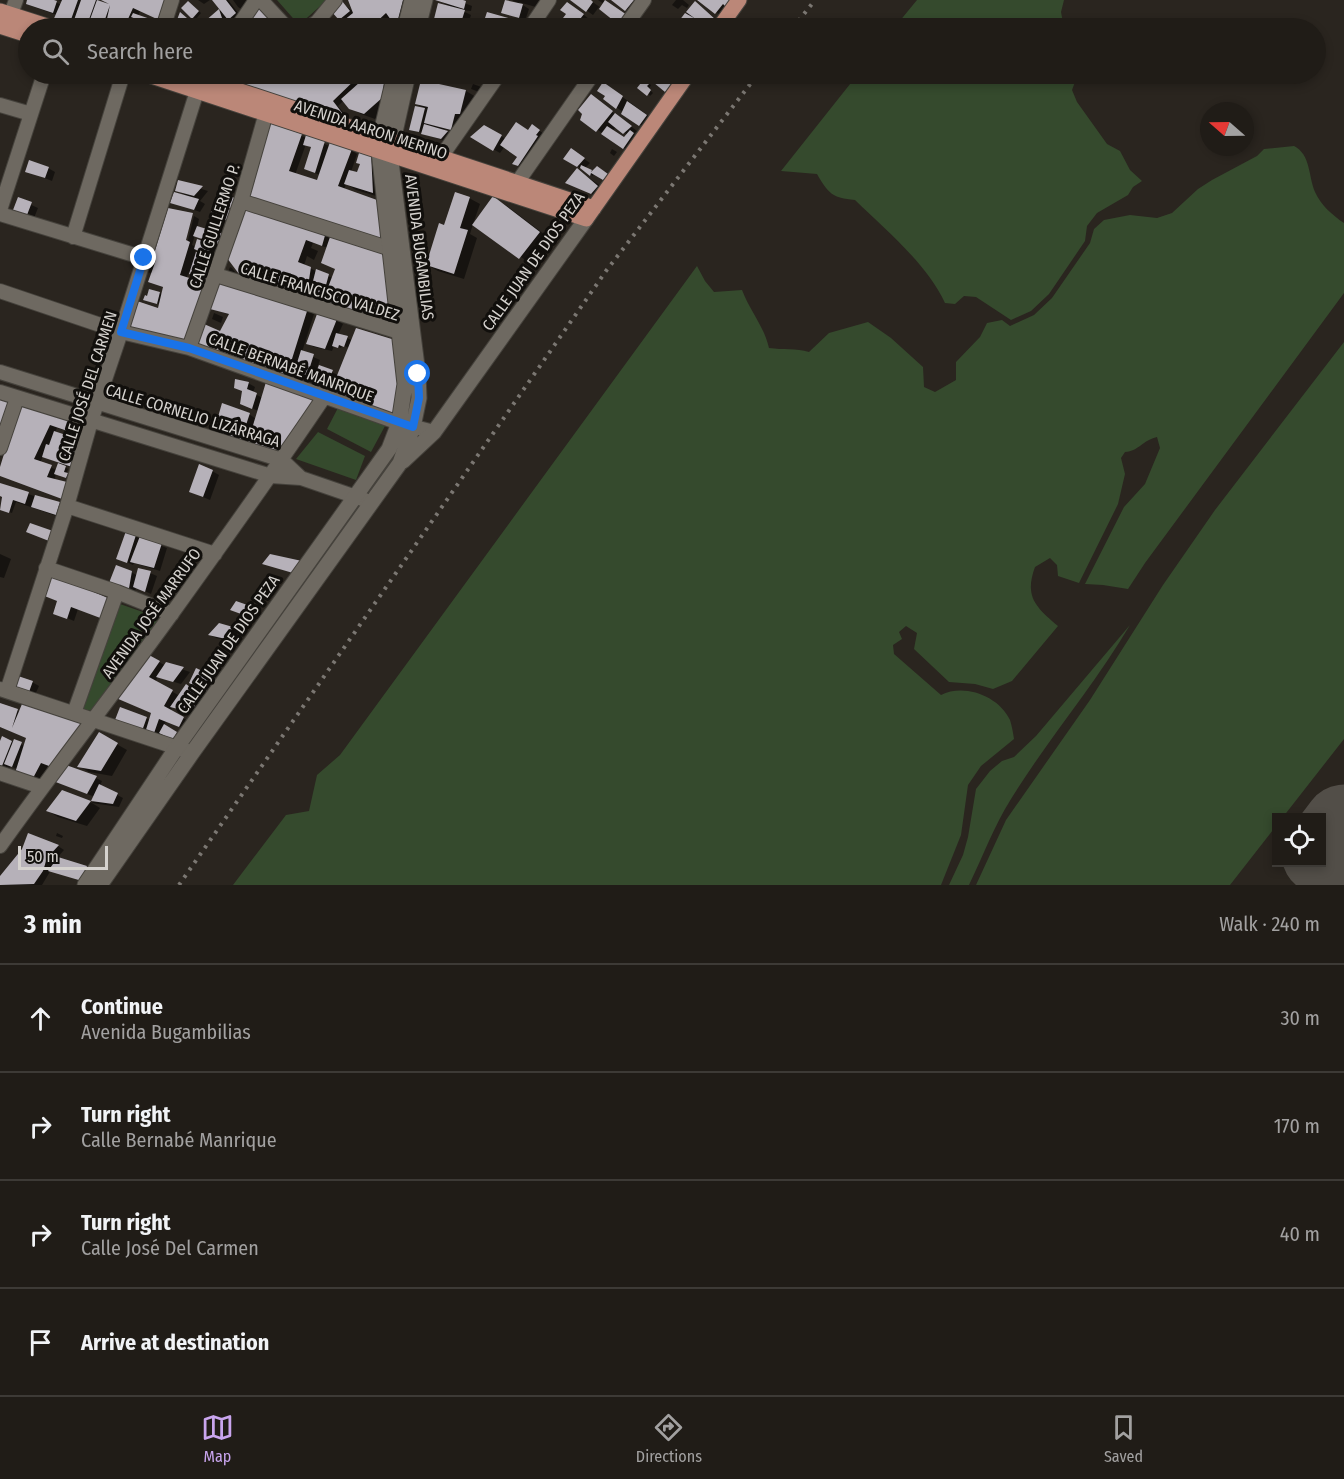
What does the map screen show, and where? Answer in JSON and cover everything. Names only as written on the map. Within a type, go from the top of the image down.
[{"type":"main road","points":[[408,18],[412,0]]},
{"type":"main road","points":[[420,18],[425,0]]},
{"type":"main road","points":[[726,18],[739,0]]},
{"type":"main road","points":[[7,13],[22,18]]},
{"type":"main road","points":[[7,13],[18,25]]},
{"type":"main road","name":"AVENIDA AARON MERINO","points":[[209,84],[266,113],[385,146],[441,157],[513,188]]},
{"type":"main road","name":"AVENIDA AARON MERINO","points":[[213,84],[385,146],[590,213]]},
{"type":"main road","name":"AVENIDA BUGAMBILIAS","points":[[394,84],[385,146],[391,249],[407,335]]},
{"type":"main road","name":"AVENIDA BUGAMBILIAS","points":[[405,84],[385,146],[407,335],[406,425]]},
{"type":"main road","name":"CALLE JUAN DE DIOS PEZA","points":[[84,885],[400,463],[434,432],[681,84]]},
{"type":"main road","name":"CALLE JUAN DE DIOS PEZA","points":[[400,463],[406,425]]},
{"type":"main road","name":"CALLE JUAN DE DIOS PEZA","points":[[100,885],[184,750],[355,496],[406,425]]},
{"type":"street","points":[[166,18],[172,0]]},
{"type":"street","points":[[245,18],[259,0],[277,18]]},
{"type":"street","points":[[322,18],[335,0]]},
{"type":"street","points":[[537,18],[549,0]]},
{"type":"street","points":[[631,18],[644,0]]},
{"type":"street","points":[[41,84],[3,187],[0,212],[144,258]]},
{"type":"street","points":[[73,237],[120,84]]},
{"type":"street","name":"CALLE JOSÉ DEL CARMEN","points":[[3,690],[67,506],[91,421],[197,84]]},
{"type":"street","points":[[441,157],[492,84]]},
{"type":"street","points":[[513,188],[586,84]]},
{"type":"street","points":[[0,105],[31,114]]},
{"type":"street","name":"CALLE GUILLERMO P.","points":[[189,348],[241,201],[266,113]]},
{"type":"street","points":[[241,201],[391,249]]},
{"type":"street","name":"CALLE FRANCISCO VALDEZ","points":[[216,275],[407,335]]},
{"type":"street","name":"CALLE BERNABÉ MANRIQUE","points":[[0,291],[121,332],[189,348],[324,397],[406,425],[434,432]]},
{"type":"street","name":"CALLE CORNELIO LIZÁRRAGA","points":[[0,372],[282,460],[301,478]]},
{"type":"street","name":"CALLE CORNELIO LIZÁRRAGA","points":[[0,392],[271,477],[301,478],[372,502]]},
{"type":"street","name":"AVENIDA JOSÉ MARRUFO","points":[[0,846],[271,477],[324,397]]},
{"type":"street","points":[[0,448],[17,398]]},
{"type":"street","points":[[67,506],[214,554]]},
{"type":"street","points":[[46,568],[117,592],[172,614]]},
{"type":"street","points":[[74,713],[117,592]]},
{"type":"street","points":[[3,690],[184,750]]},
{"type":"street","points":[[0,773],[42,787]]},
{"type":"green space","points":[[277,0],[327,0],[307,18],[293,18]]},
{"type":"green space","points":[[917,0],[1064,0],[1062,18],[902,18]]},
{"type":"green space","points":[[850,84],[1074,84],[1072,90],[1077,102],[1107,144],[1120,151],[1130,170],[1142,181],[1133,187],[1128,195],[1097,213],[1087,226],[1085,241],[1049,294],[1031,311],[1011,320],[976,297],[964,296],[955,304],[945,303],[917,261],[855,200],[836,196],[824,186],[817,174],[781,171]]},
{"type":"green space","points":[[1294,146],[1306,160],[1315,192],[1320,201],[1344,223],[1344,293],[1128,589],[1085,584],[1124,507],[1145,484],[1160,448],[1157,437],[1148,440],[1134,450],[1125,452],[1121,458],[1125,474],[1118,504],[1079,583],[1058,576],[1057,565],[1050,558],[1035,567],[1031,586],[1034,601],[1058,626],[1012,681],[993,689],[975,684],[949,682],[914,649],[917,633],[906,626],[899,632],[902,639],[893,645],[894,654],[941,695],[960,690],[970,691],[998,704],[1010,720],[1014,739],[981,766],[968,785],[961,835],[941,885],[233,885],[286,815],[309,811],[317,775],[340,755],[697,266],[714,292],[742,290],[769,348],[809,352],[829,333],[868,322],[891,338],[923,367],[924,387],[935,392],[956,380],[956,362],[980,337],[987,323],[1002,320],[1010,326],[1034,315],[1052,298],[1090,243],[1094,229],[1104,220],[1130,215],[1157,218],[1172,213],[1198,189],[1257,156],[1264,149]]},
{"type":"green space","points":[[1344,342],[1344,739],[1286,813],[1272,813],[1272,831],[1230,885],[976,885],[1006,820],[1090,700],[1163,585],[1215,510]]},
{"type":"green space","points":[[340,404],[385,426],[371,452],[327,429]]},
{"type":"green space","points":[[318,432],[365,456],[356,480],[296,459]]},
{"type":"green space","points":[[120,604],[160,618],[91,711],[83,709]]},
{"type":"green space","points":[[1130,625],[1011,799],[969,885],[949,885],[963,855],[976,789],[990,771],[1002,761],[1014,757],[1036,736]]},
{"type":"building","points":[[27,0],[57,1],[53,13],[26,4]]},
{"type":"building","points":[[62,0],[78,0],[72,18],[54,18]]},
{"type":"building","points":[[81,0],[96,0],[90,18],[75,18]]},
{"type":"building","points":[[97,0],[109,4],[101,0],[166,0],[160,18],[133,8],[128,18],[107,18],[110,5],[105,18],[91,18]]},
{"type":"building","points":[[212,0],[226,0],[236,13],[226,18]]},
{"type":"building","points":[[348,0],[403,0],[398,18],[390,18],[386,13],[381,18],[347,18],[353,13]]},
{"type":"building","points":[[435,0],[463,0],[466,1],[464,9]]},
{"type":"building","points":[[505,0],[523,4],[519,18],[501,13]]},
{"type":"building","points":[[570,0],[591,0],[593,2],[586,12]]},
{"type":"building","points":[[605,0],[627,15],[625,18],[610,18],[599,9]]},
{"type":"building","points":[[611,0],[634,0],[625,11]]},
{"type":"building","points":[[697,0],[731,0],[726,7],[723,4],[715,14]]},
{"type":"building","points":[[188,1],[199,11],[191,18],[181,8]]},
{"type":"building","points":[[342,1],[350,11],[341,18],[337,18],[331,11]]},
{"type":"building","points":[[695,1],[714,18],[694,18],[686,12]]},
{"type":"building","points":[[260,2],[276,18],[247,18]]},
{"type":"building","points":[[567,2],[584,14],[581,18],[563,18],[566,14],[560,10]]},
{"type":"building","points":[[438,3],[465,10],[462,18],[434,18]]},
{"type":"building","points":[[219,9],[222,18],[209,18]]},
{"type":"building","points":[[180,12],[187,18],[178,18]]},
{"type":"building","points":[[487,12],[508,18],[485,18]]},
{"type":"building","points":[[133,13],[147,18],[134,18],[131,17]]},
{"type":"building","points":[[685,13],[694,18],[681,18]]},
{"type":"building","points":[[240,84],[351,84],[333,101],[349,122]]},
{"type":"building","points":[[358,84],[384,84],[382,98],[364,114],[349,109],[341,99]]},
{"type":"building","points":[[420,84],[439,84],[466,90],[460,114],[455,114],[451,130],[424,123],[428,107],[415,104]]},
{"type":"building","points":[[602,84],[606,84],[623,96],[616,109],[603,99],[605,96],[597,91]]},
{"type":"building","points":[[640,84],[649,84],[647,86],[651,90],[647,96],[637,88]]},
{"type":"building","points":[[655,84],[672,84],[665,92]]},
{"type":"building","points":[[591,94],[613,111],[596,132],[580,120],[582,114],[578,110]]},
{"type":"building","points":[[627,101],[647,115],[639,126],[621,114]]},
{"type":"building","points":[[415,106],[425,108],[419,132],[409,130]]},
{"type":"building","points":[[615,113],[632,126],[623,134],[608,122]]},
{"type":"building","points":[[516,122],[528,130],[532,124],[540,130],[518,166],[512,164],[517,157],[500,145]]},
{"type":"building","points":[[270,123],[302,134],[289,171],[317,180],[330,142],[352,149],[338,186],[377,200],[384,242],[246,196]]},
{"type":"building","points":[[424,124],[448,131],[441,139],[421,134]]},
{"type":"building","points":[[484,125],[502,135],[493,151],[470,137]]},
{"type":"building","points":[[607,126],[624,137],[630,130],[634,133],[623,149],[601,134]]},
{"type":"building","points":[[306,135],[325,141],[315,173],[304,169],[311,147],[303,145]]},
{"type":"building","points":[[571,148],[585,158],[577,167],[563,159]]},
{"type":"building","points":[[371,152],[373,193],[344,184],[349,170],[357,172],[360,164],[356,163],[359,153]]},
{"type":"building","points":[[29,160],[49,167],[45,178],[25,172]]},
{"type":"building","points":[[581,165],[592,170],[591,172],[597,166],[608,174],[603,180],[591,173],[590,176],[580,168]]},
{"type":"building","points":[[577,168],[598,186],[591,194],[565,183]]},
{"type":"building","points":[[178,180],[203,186],[194,196],[175,191]]},
{"type":"building","points":[[174,192],[199,199],[194,210],[170,203]]},
{"type":"building","points":[[455,192],[470,197],[460,228],[468,230],[454,274],[426,265],[439,223],[444,225]]},
{"type":"building","points":[[226,195],[235,198],[232,209],[222,206]]},
{"type":"building","points":[[493,196],[540,232],[519,259],[472,225]]},
{"type":"building","points":[[18,197],[32,202],[27,215],[13,210]]},
{"type":"building","points":[[213,206],[231,210],[228,221],[210,215]]},
{"type":"building","points":[[244,207],[326,232],[322,246],[306,240],[298,262],[311,267],[306,299],[242,278],[227,258]]},
{"type":"building","points":[[168,208],[193,213],[186,240],[190,242],[180,275],[205,283],[184,343],[128,328],[137,301],[158,308],[163,287],[148,282],[156,260],[153,257]]},
{"type":"building","points":[[197,226],[223,234],[220,245],[193,236]]},
{"type":"building","points":[[330,237],[386,255],[395,328],[311,299],[314,286],[327,290],[335,269],[321,263]]},
{"type":"building","points":[[197,239],[212,244],[208,255],[194,249]]},
{"type":"building","points":[[196,252],[217,258],[214,269],[208,267],[204,279],[189,274]]},
{"type":"building","points":[[316,269],[329,274],[326,285],[313,281]]},
{"type":"building","points":[[219,281],[308,308],[286,378],[196,345],[204,324],[220,331],[229,314],[210,309]]},
{"type":"building","points":[[149,289],[160,292],[157,304],[143,300]]},
{"type":"building","points":[[317,314],[337,319],[325,349],[306,344]]},
{"type":"building","points":[[356,328],[395,340],[399,385],[394,418],[330,393]]},
{"type":"building","points":[[336,333],[348,336],[344,347],[332,346]]},
{"type":"building","points":[[301,350],[314,354],[309,370],[316,372],[319,365],[333,370],[330,377],[324,375],[320,385],[293,376]]},
{"type":"building","points":[[235,379],[249,382],[247,389],[257,393],[252,409],[240,404],[242,391],[234,388]]},
{"type":"building","points":[[266,382],[318,399],[278,456],[248,442]]},
{"type":"building","points":[[0,399],[11,402],[0,428]]},
{"type":"building","points":[[20,402],[84,425],[82,436],[50,425],[34,459],[52,465],[47,477],[67,482],[62,499],[0,476],[0,467]]},
{"type":"building","points":[[222,403],[250,413],[241,440],[214,431]]},
{"type":"building","points":[[54,431],[78,439],[73,453],[77,455],[72,467],[42,457],[46,444],[49,445]]},
{"type":"building","points":[[58,463],[66,466],[64,472],[68,473],[66,478],[54,474]]},
{"type":"building","points":[[199,464],[213,470],[203,497],[189,492]]},
{"type":"building","points":[[0,483],[29,492],[25,504],[13,500],[9,513],[0,510],[2,497],[0,496]]},
{"type":"building","points":[[35,495],[60,502],[56,515],[31,507]]},
{"type":"building","points":[[30,523],[53,531],[49,541],[26,532]]},
{"type":"building","points":[[126,531],[136,535],[127,563],[116,559]]},
{"type":"building","points":[[140,536],[162,543],[154,568],[130,562]]},
{"type":"building","points":[[270,554],[302,561],[293,573],[262,564]]},
{"type":"building","points":[[116,565],[132,571],[128,594],[107,588]]},
{"type":"building","points":[[138,568],[151,571],[145,592],[133,587]]},
{"type":"building","points":[[50,573],[110,599],[103,619],[71,607],[67,619],[53,614],[57,601],[42,595]]},
{"type":"building","points":[[236,601],[256,608],[252,618],[230,610]]},
{"type":"building","points":[[219,623],[233,627],[226,639],[208,635]]},
{"type":"building","points":[[149,655],[160,661],[149,677],[173,690],[164,706],[184,717],[179,727],[159,719],[153,736],[145,733],[151,713],[116,698]]},
{"type":"building","points":[[166,662],[184,667],[173,682],[156,677]]},
{"type":"building","points":[[196,668],[213,676],[206,691],[189,683]]},
{"type":"building","points":[[18,676],[33,681],[29,692],[14,688]]},
{"type":"building","points":[[186,684],[202,696],[190,712],[170,707]]},
{"type":"building","points":[[0,703],[18,709],[12,728],[22,704],[83,724],[49,766],[41,763],[32,780],[15,773],[26,738],[0,727]]},
{"type":"building","points":[[120,707],[147,717],[142,731],[115,720]]},
{"type":"building","points":[[164,724],[177,732],[173,740],[159,733]]},
{"type":"building","points":[[99,732],[118,743],[101,771],[77,767]]},
{"type":"building","points":[[2,736],[12,741],[2,766],[0,765],[0,741]]},
{"type":"building","points":[[14,739],[22,742],[12,767],[4,764]]},
{"type":"building","points":[[66,765],[97,776],[87,794],[53,781]]},
{"type":"building","points":[[99,784],[118,793],[113,804],[91,801]]},
{"type":"building","points":[[62,790],[91,801],[76,821],[46,811]]},
{"type":"building","points":[[28,833],[59,845],[47,858],[43,871],[34,884],[0,885],[0,876],[22,849]]},
{"type":"building","points":[[58,857],[87,866],[82,881],[48,871]]},
{"type":"runway","points":[[1326,849],[1344,825]]},
{"type":"railway","points":[[801,18],[815,0]]},
{"type":"railway","points":[[179,885],[606,271],[750,84]]},
{"type":"route","points":[[144,258],[121,332],[189,348],[413,427],[419,398],[418,374]]}]
